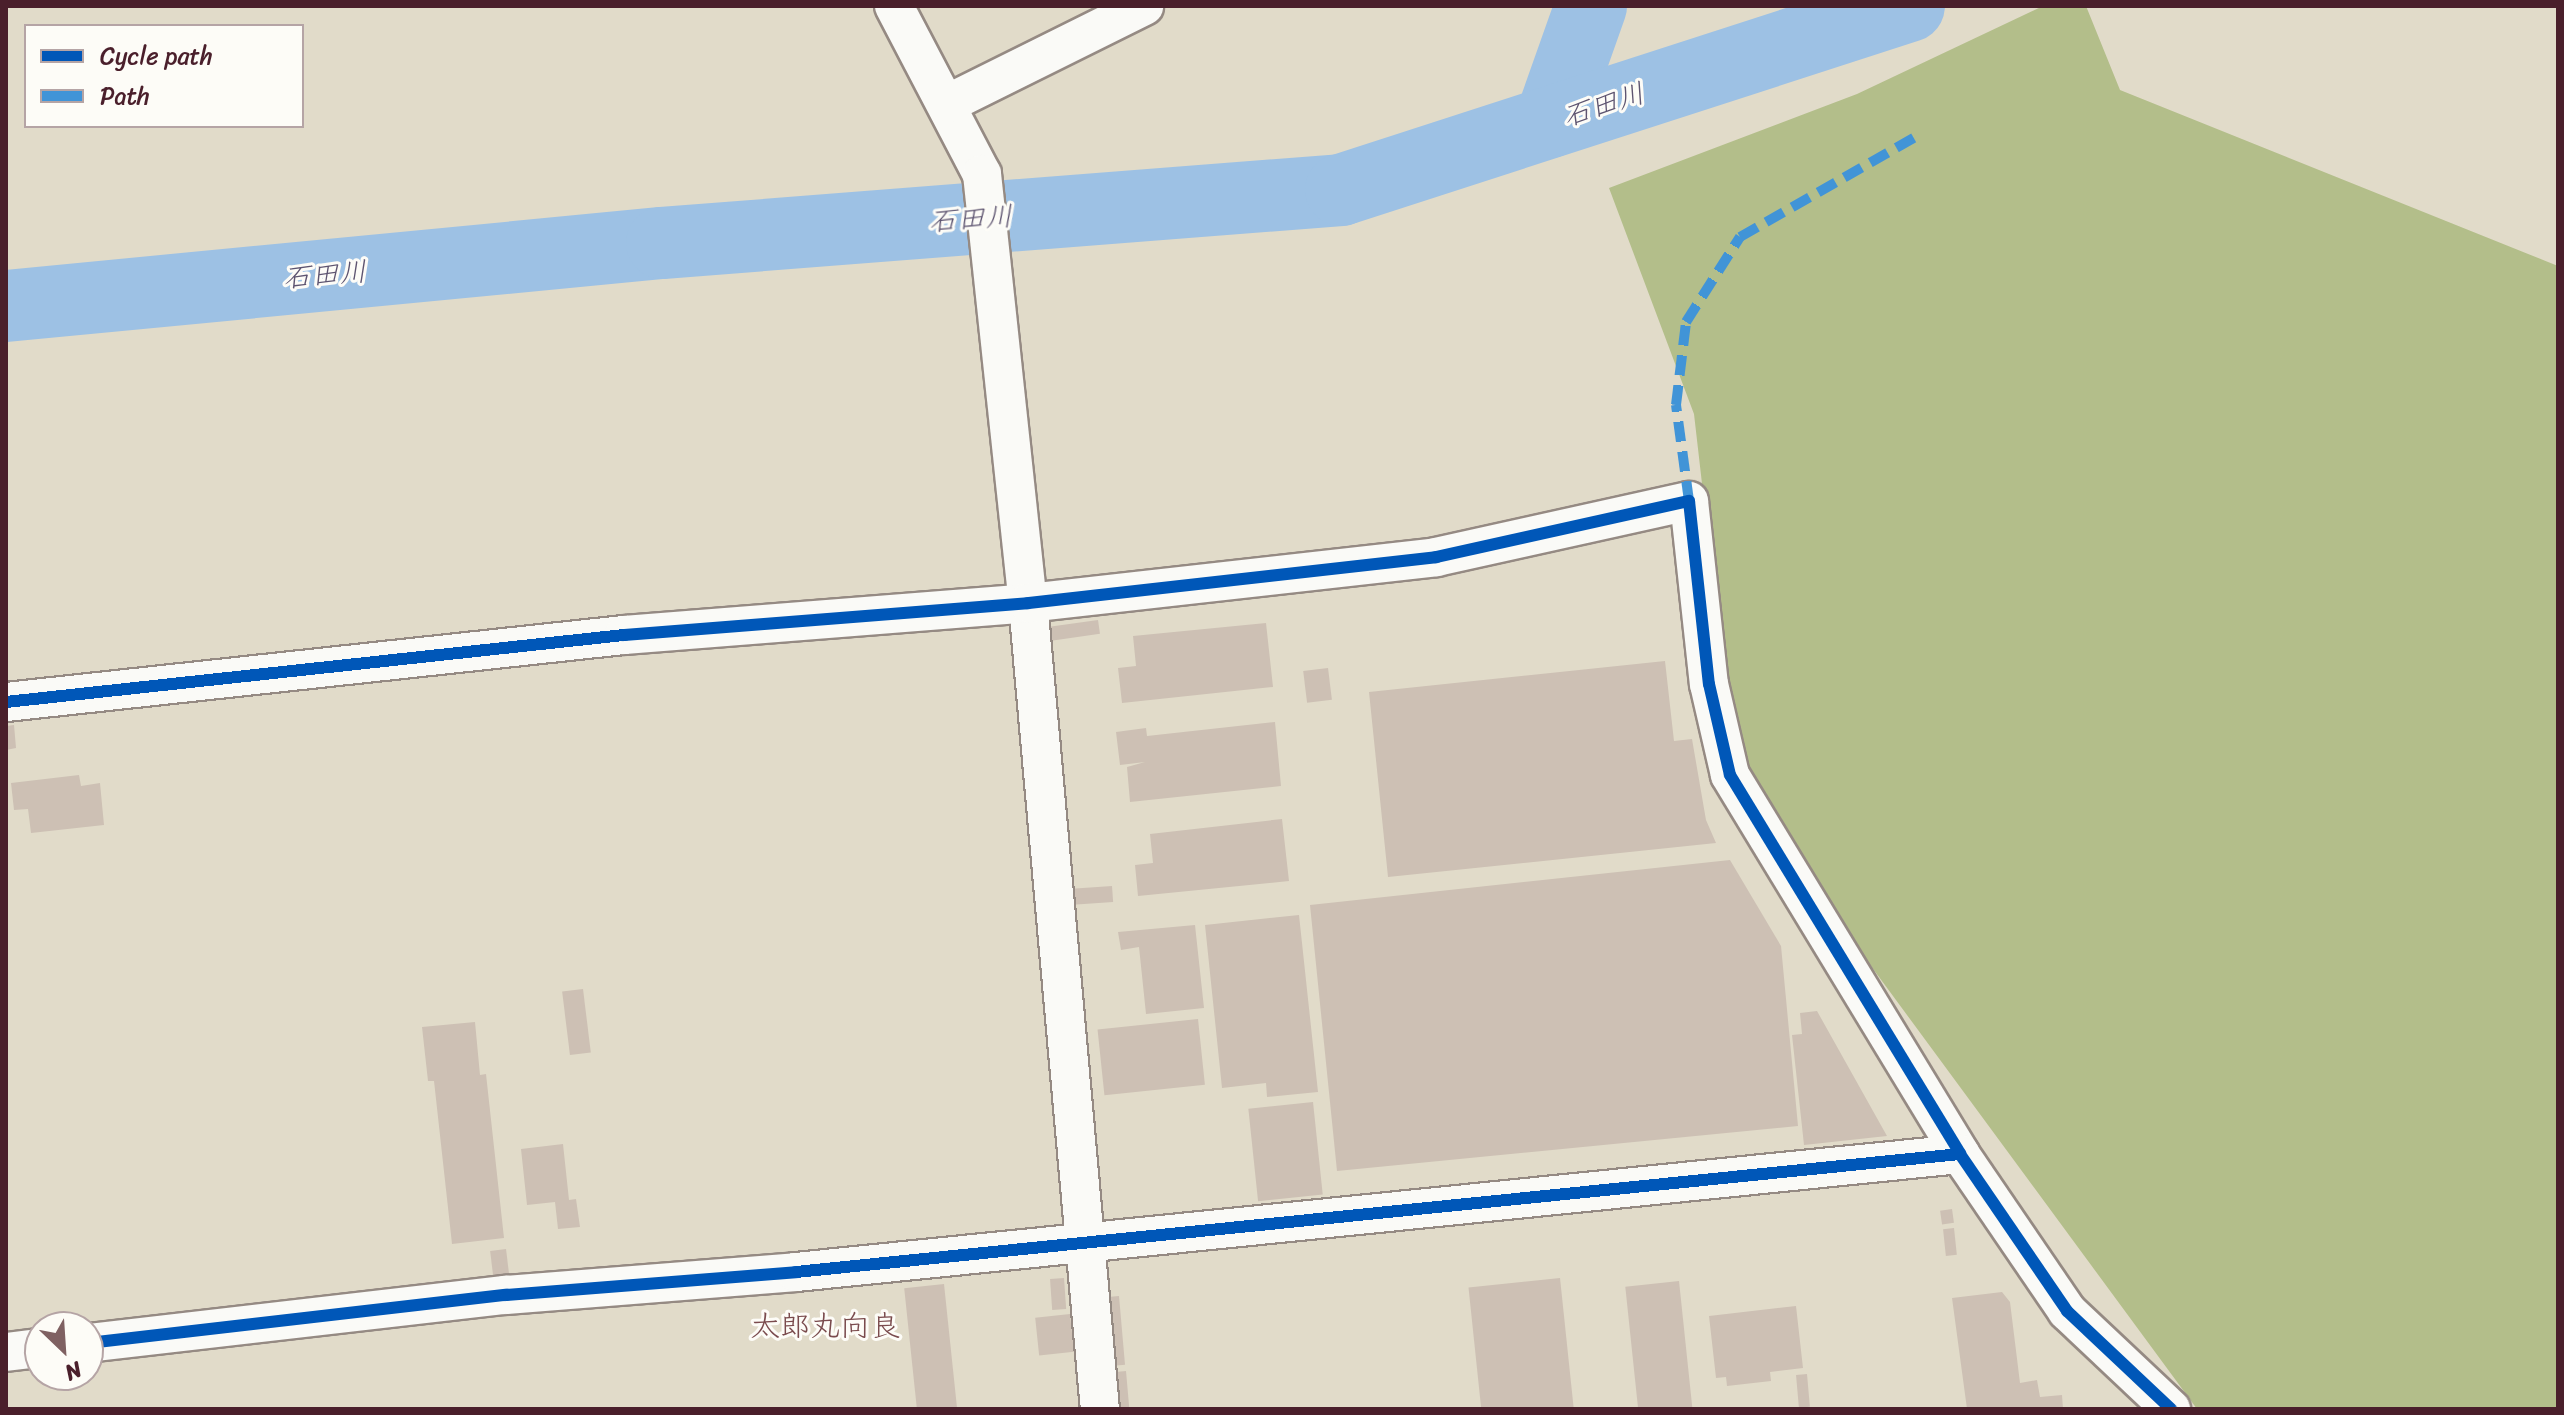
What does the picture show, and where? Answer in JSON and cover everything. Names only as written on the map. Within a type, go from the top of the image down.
[{"type":"street","points":[[894,6],[949,103],[982,174],[1028,603],[1081,1241],[1100,1409]]},
{"type":"street","points":[[949,103],[1144,6]]},
{"type":"street","points":[[6,702],[624,635],[1028,603],[1436,557],[1689,501],[1709,684],[1730,775],[1960,1154],[2067,1311],[2171,1409]]},
{"type":"street","points":[[104,1341],[506,1295],[796,1272],[1960,1154]]},
{"type":"green space","points":[[2043,6],[2086,6],[2120,90],[2558,266],[2558,1409],[2197,1409],[1776,837],[1733,753],[1694,414],[1609,188],[1857,94]]},
{"type":"building","points":[[1098,620],[1100,634],[1051,641],[1049,627]]},
{"type":"building","points":[[1266,623],[1273,687],[1122,703],[1118,668],[1136,666],[1133,636]]},
{"type":"building","points":[[1665,661],[1674,741],[1692,739],[1706,820],[1716,843],[1388,877],[1369,692]]},
{"type":"building","points":[[1328,668],[1332,700],[1307,703],[1303,671]]},
{"type":"building","points":[[1275,722],[1281,786],[1130,802],[1127,767],[1145,762],[1120,765],[1116,732],[1146,728],[1147,736]]},
{"type":"building","points":[[14,725],[16,748],[6,750],[6,726]]},
{"type":"building","points":[[79,775],[81,786],[100,783],[104,825],[31,833],[28,809],[14,810],[11,783]]},
{"type":"building","points":[[1282,819],[1289,881],[1138,896],[1135,865],[1153,863],[1150,834]]},
{"type":"building","points":[[1730,860],[1781,946],[1798,1126],[1337,1171],[1310,905]]},
{"type":"building","points":[[1112,886],[1113,902],[1069,905],[1068,889]]},
{"type":"building","points":[[1299,915],[1318,1092],[1267,1097],[1266,1083],[1222,1088],[1205,925]]},
{"type":"building","points":[[1195,925],[1204,1008],[1146,1014],[1139,947],[1121,950],[1118,932]]},
{"type":"building","points":[[583,989],[591,1053],[570,1055],[562,992]]},
{"type":"building","points":[[1817,1011],[1887,1136],[1804,1145],[1792,1035],[1802,1034],[1800,1013]]},
{"type":"building","points":[[1198,1019],[1205,1085],[1104,1095],[1098,1030]]},
{"type":"building","points":[[475,1022],[480,1075],[486,1074],[504,1238],[452,1244],[434,1081],[428,1081],[422,1027]]},
{"type":"building","points":[[1313,1102],[1323,1194],[1258,1201],[1248,1109]]},
{"type":"building","points":[[563,1144],[569,1200],[576,1199],[580,1227],[558,1229],[555,1202],[527,1205],[521,1149]]},
{"type":"building","points":[[1952,1209],[1954,1223],[1942,1225],[1940,1211]]},
{"type":"building","points":[[1954,1228],[1957,1255],[1946,1256],[1943,1229]]},
{"type":"building","points":[[506,1249],[510,1281],[494,1283],[490,1251]]},
{"type":"building","points":[[1064,1278],[1066,1309],[1052,1310],[1050,1279]]},
{"type":"building","points":[[1560,1278],[1574,1407],[1481,1409],[1469,1288]]},
{"type":"building","points":[[1679,1281],[1692,1409],[1638,1409],[1625,1287]]},
{"type":"building","points":[[944,1284],[957,1409],[917,1409],[904,1288]]},
{"type":"building","points":[[2002,1292],[2010,1302],[2020,1383],[2037,1380],[2040,1397],[2062,1395],[2063,1409],[1967,1409],[1952,1298]]},
{"type":"building","points":[[1119,1296],[1125,1365],[1111,1366],[1105,1297]]},
{"type":"building","points":[[1796,1306],[1803,1368],[1770,1372],[1771,1381],[1727,1386],[1726,1377],[1716,1378],[1709,1316]]},
{"type":"building","points":[[1070,1314],[1074,1352],[1039,1355],[1035,1318]]},
{"type":"building","points":[[1126,1371],[1129,1409],[1116,1409],[1113,1372]]},
{"type":"building","points":[[1807,1374],[1810,1407],[1799,1408],[1796,1375]]},
{"type":"waterway","points":[[1550,122],[1591,6]]},
{"type":"waterway","name":"石田川","points":[[6,306],[662,243],[1341,190],[1909,6]]},
{"type":"marked path","points":[[1689,501],[1676,405],[1686,322],[1740,237],[1917,136]]},
{"type":"cycle path","points":[[6,702],[624,635],[1028,603],[1436,557],[1689,501],[1709,684],[1730,775],[1960,1154],[2067,1311],[2171,1409]]},
{"type":"cycle path","points":[[104,1341],[506,1295],[796,1272],[1960,1154]]},
{"type":"district","name":"太郎丸向良","points":[[825,1326]]}]
